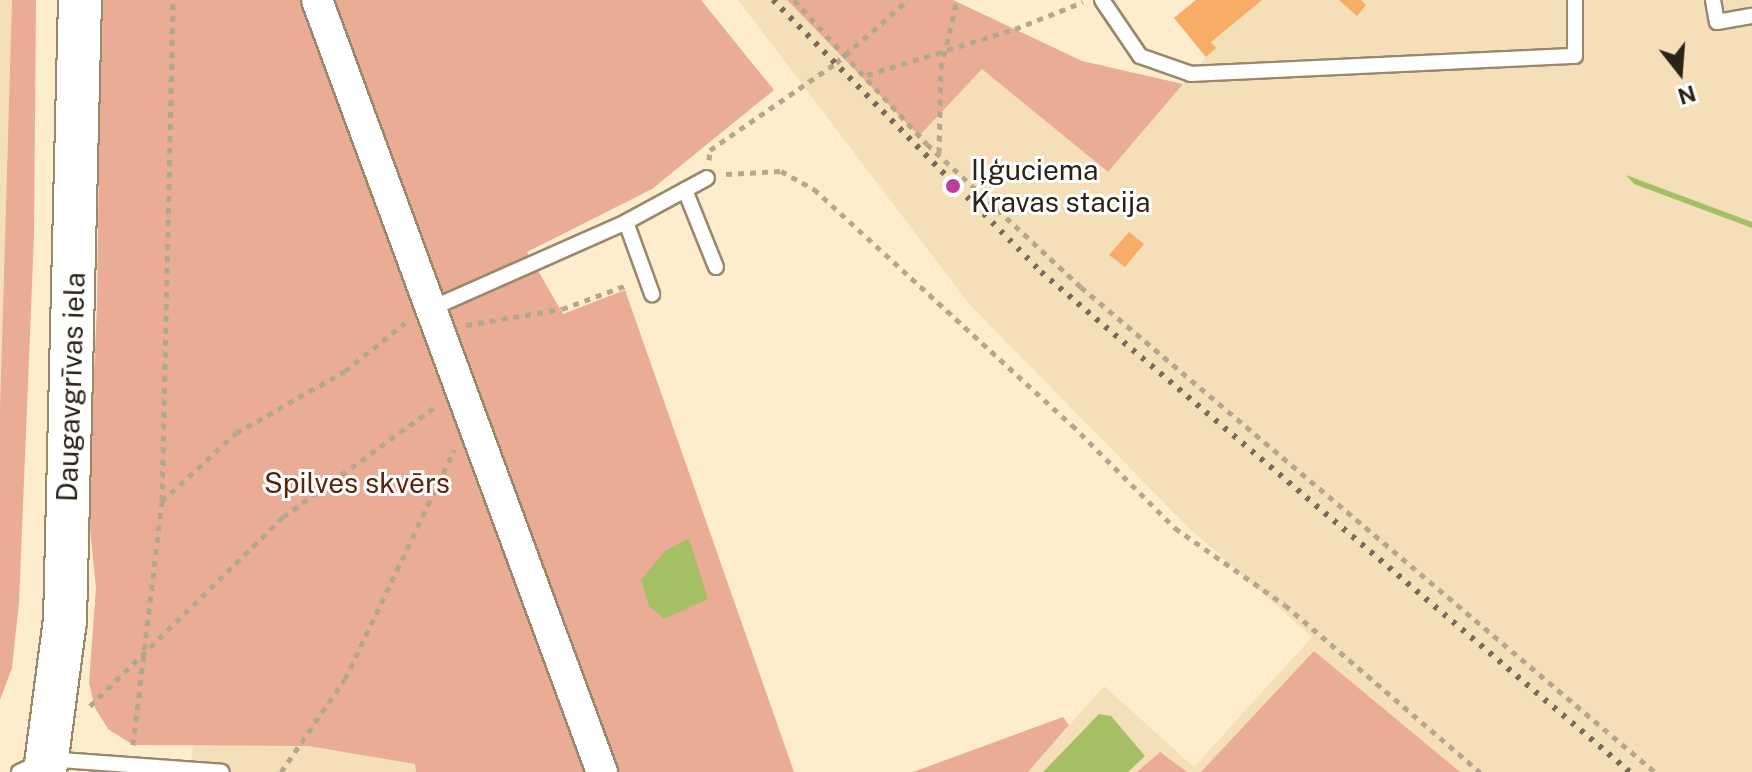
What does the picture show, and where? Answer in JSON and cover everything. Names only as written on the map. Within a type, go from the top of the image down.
[{"type":"main road","name":"Daugavgrīvas iela","points":[[37,768],[65,621],[80,0]]},
{"type":"street","points":[[317,0],[425,322],[459,384],[602,772]]},
{"type":"lane","points":[[1102,0],[1140,56],[1191,74],[1575,56],[1575,0]]},
{"type":"lane","points":[[1713,0],[1717,22],[1752,16]]},
{"type":"lane","points":[[425,322],[707,178]]},
{"type":"lane","points":[[685,190],[716,267]]},
{"type":"lane","points":[[626,222],[652,294]]},
{"type":"lane","points":[[37,768],[131,765],[222,772]]},
{"type":"path","points":[[131,765],[162,501],[173,0]]},
{"type":"path","points":[[794,0],[848,53],[939,154],[1081,287],[1655,772]]},
{"type":"path","points":[[908,0],[848,53],[710,150],[707,178],[781,171],[814,189],[1072,425],[1175,528],[1285,605],[1480,772]]},
{"type":"path","points":[[939,154],[936,140],[945,49],[957,0]]},
{"type":"path","points":[[867,75],[1015,29],[1087,0]]},
{"type":"path","points":[[162,501],[236,433],[425,322],[458,326],[562,309],[647,278]]},
{"type":"path","points":[[83,713],[144,657],[283,517],[437,406],[459,384]]},
{"type":"path","points":[[281,772],[345,679],[471,417]]},
{"type":"shaded area","points":[[0,0],[12,0],[0,409]]},
{"type":"shaded area","points":[[738,0],[787,0],[918,135],[982,68],[1108,172],[1206,57],[1174,18],[1196,0],[1752,0],[1752,772],[1028,772],[1104,686],[1194,767],[1312,637],[1189,528],[969,304]]},
{"type":"shaded area","points":[[1626,175],[1752,222],[1752,228],[1634,184]]},
{"type":"shaded area","points":[[689,538],[708,599],[664,619],[649,606],[641,580],[665,551]]},
{"type":"shaded area","points":[[1099,714],[1111,716],[1145,756],[1128,772],[1043,772]]},
{"type":"shaded area","points":[[193,746],[308,746],[415,764],[416,772],[190,772]]},
{"type":"green space","points":[[12,0],[36,0],[34,236],[19,603],[12,668],[0,700],[0,409]]},
{"type":"green space","name":"Spilves skvērs","points":[[101,0],[701,0],[774,90],[652,189],[527,252],[563,314],[625,290],[794,772],[416,772],[415,764],[308,746],[133,745],[108,729],[95,708],[89,683],[96,588],[88,509],[97,305]]},
{"type":"green space","points":[[787,0],[953,0],[1082,61],[1183,84],[1108,172],[982,69],[919,136]]},
{"type":"green space","points":[[1314,651],[1460,772],[1201,772]]},
{"type":"green space","points":[[1063,717],[1069,725],[1028,772],[913,772]]},
{"type":"green space","points":[[1160,752],[1187,772],[1137,772]]},
{"type":"building","points":[[1196,0],[1262,0],[1211,42],[1216,48],[1206,57],[1174,18]]},
{"type":"building","points":[[1339,0],[1361,0],[1366,5],[1357,16]]},
{"type":"building","points":[[1129,232],[1144,244],[1125,267],[1109,255]]},
{"type":"railway","points":[[773,0],[1041,272],[1630,772]]},
{"type":"place","name":"Iļģuciema Kravas stacija","points":[[953,186]]}]
